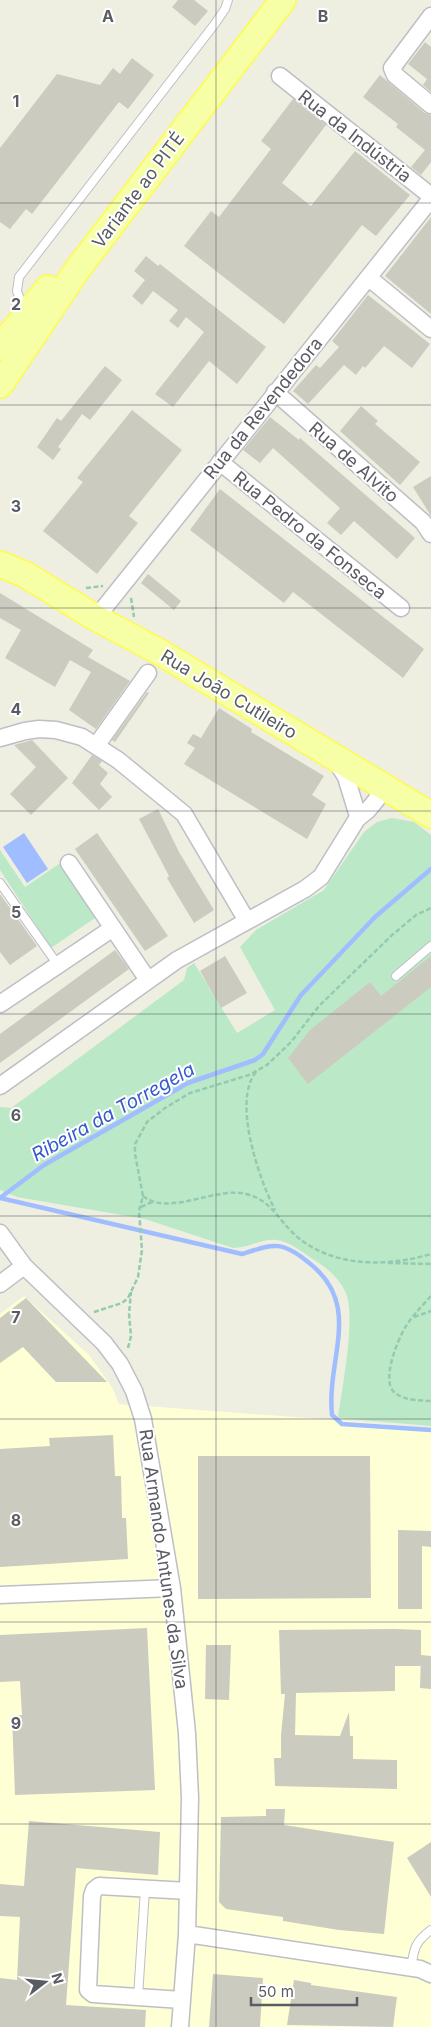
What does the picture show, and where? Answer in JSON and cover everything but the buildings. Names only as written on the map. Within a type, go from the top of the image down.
[{"type":"main road","name":"Variante ao PITÉ","points":[[0,346],[68,264],[268,0]]},
{"type":"main road","name":"Variante ao PITÉ","points":[[0,385],[77,270],[283,0]]},
{"type":"main road","name":"Rua João Cutileiro","points":[[0,552],[26,575]]},
{"type":"main road","name":"Rua João Cutileiro","points":[[0,564],[26,575],[96,618],[156,650],[431,816]]},
{"type":"street","points":[[431,16],[394,64],[393,72],[431,105]]},
{"type":"street","name":"Rua da Indústria","points":[[280,76],[431,197]]},
{"type":"street","name":"Rua da Revendedora","points":[[96,618],[275,392],[369,278],[431,197]]},
{"type":"street","points":[[369,278],[431,329]]},
{"type":"street","name":"Rua de Alvito","points":[[275,392],[428,524]]},
{"type":"street","name":"Rua Pedro da Fonseca","points":[[220,462],[401,608]]},
{"type":"street","points":[[96,746],[148,673]]},
{"type":"street","points":[[0,738],[40,728],[70,733],[82,737],[118,760],[184,814],[194,828],[247,921]]},
{"type":"street","points":[[334,757],[346,777],[361,814]]},
{"type":"street","points":[[0,1086],[177,960],[305,889],[321,877],[361,814],[360,800],[368,790],[382,786]]},
{"type":"street","points":[[361,814],[407,801]]},
{"type":"street","points":[[70,863],[148,980]]},
{"type":"street","points":[[0,1004],[113,928]]},
{"type":"street","name":"Rua Armando Antunes da Silva","points":[[0,1233],[24,1266],[104,1343],[120,1364],[134,1391],[143,1419],[172,1588],[188,1733],[190,1798],[187,1934],[180,2027]]},
{"type":"street","points":[[0,1284],[24,1266]]},
{"type":"street","points":[[0,1595],[172,1588]]},
{"type":"street","points":[[182,2000],[93,1994],[88,1990],[92,1896],[98,1886],[188,1891]]},
{"type":"street","points":[[187,1934],[411,1968],[431,1974]]},
{"type":"lane","points":[[25,316],[17,291],[19,277],[214,25],[228,0]]},
{"type":"lane","points":[[0,883],[58,965]]},
{"type":"lane","points":[[396,976],[431,946]]},
{"type":"lane","points":[[138,1997],[145,1889]]},
{"type":"lane","points":[[411,1968],[414,1950],[419,1939],[431,1930]]},
{"type":"path","points":[[278,1216],[268,1197],[250,1141],[247,1112],[251,1080],[257,1071],[285,1048],[319,1006],[391,936],[416,916],[431,908]]},
{"type":"path","points":[[93,1312],[122,1303],[128,1298],[141,1265],[142,1250],[139,1209],[143,1196],[134,1154],[138,1136],[147,1122],[190,1093],[257,1071]]},
{"type":"path","points":[[139,1209],[154,1202],[176,1202],[233,1192],[250,1195],[264,1201],[293,1232],[322,1254],[339,1259],[431,1264]]},
{"type":"path","points":[[143,1196],[154,1202]]},
{"type":"path","points":[[384,1262],[431,1254]]},
{"type":"path","points":[[128,1348],[131,1336],[129,1314],[132,1291]]},
{"type":"path","points":[[431,1296],[406,1328],[396,1351],[388,1380],[392,1390],[399,1395],[410,1399],[431,1401]]},
{"type":"path","points":[[413,1317],[431,1311]]},
{"type":"shaded area","points":[[392,818],[414,822],[431,835],[431,1426],[338,1418],[349,1339],[350,1322],[347,1296],[341,1284],[332,1274],[322,1265],[291,1245],[282,1241],[271,1240],[233,1248],[145,1219],[17,1197],[0,1190],[0,1107],[11,1108],[184,980],[187,968],[194,963],[237,1033],[275,1010],[240,947],[256,930],[324,890],[364,832],[377,822]]},
{"type":"shaded area","points":[[0,850],[25,887],[65,860],[101,914],[51,948],[0,870]]},
{"type":"shaded area","points":[[24,1296],[89,1355],[112,1387],[119,1404],[431,1429],[431,2027],[0,2027],[0,1314]]},
{"type":"water","points":[[24,833],[48,869],[27,883],[3,847]]},
{"type":"waterway","name":"Ribeira da Torregela","points":[[0,1198],[44,1165],[188,1083],[255,1060],[263,1054],[301,995],[375,917],[431,869]]},
{"type":"waterway","points":[[0,1198],[242,1254],[270,1246],[284,1247],[291,1250],[308,1262],[325,1279],[335,1296],[339,1314],[339,1333],[332,1394],[332,1415],[342,1424],[431,1430]]}]
